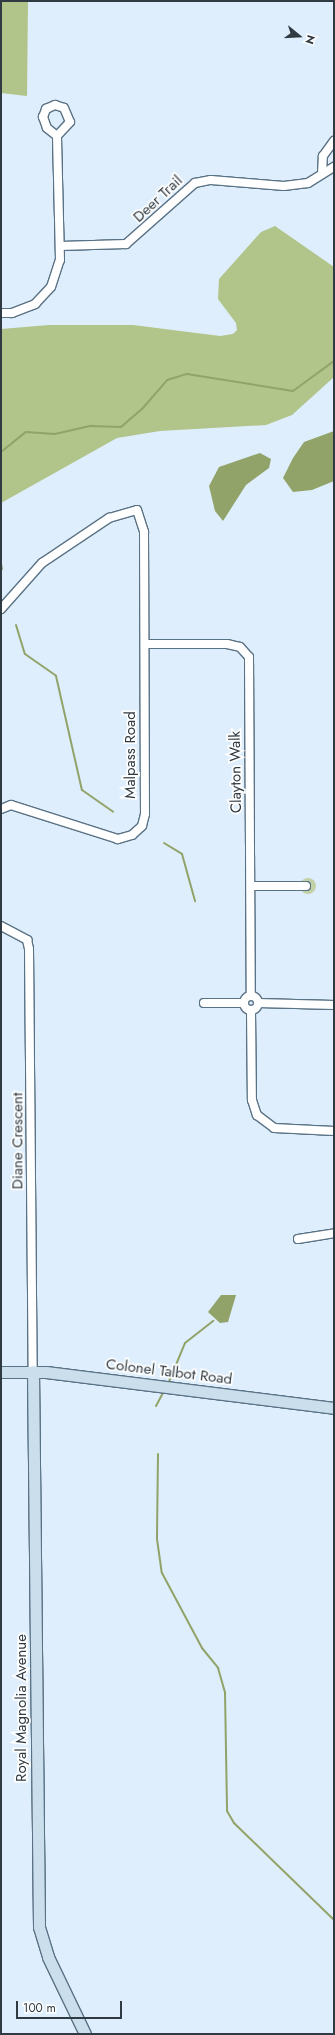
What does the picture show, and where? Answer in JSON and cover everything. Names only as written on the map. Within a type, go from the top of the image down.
[{"type":"street","points":[[1,313],[12,313],[35,304],[51,287],[60,246],[57,136]]},
{"type":"street","points":[[322,173],[323,156],[334,141]]},
{"type":"street","name":"Deer Trail","points":[[60,246],[126,244],[195,183],[211,180],[284,186],[308,183],[334,167]]},
{"type":"street","name":"Malpass Road","points":[[1,609],[42,563],[109,518],[137,510],[144,532],[145,814],[142,826],[132,835],[118,839],[11,805],[1,809]]},
{"type":"street","name":"Clayton Walk","points":[[145,644],[227,644],[240,647],[249,657],[252,886],[251,996]]},
{"type":"street","points":[[252,886],[306,886]]},
{"type":"street","name":"Diane Crescent","points":[[1,926],[27,940],[29,949],[33,1371]]},
{"type":"street","points":[[204,1003],[244,1003],[251,996],[258,1003],[334,1005]]},
{"type":"street","points":[[244,1003],[251,1011],[252,1100],[257,1115],[274,1128],[334,1131]]},
{"type":"street","points":[[251,1011],[258,1003]]},
{"type":"street","points":[[298,1239],[334,1233]]},
{"type":"street","name":"Colonel Talbot Road","points":[[1,1372],[33,1371],[334,1408]]},
{"type":"street","name":"Royal Magnolia Avenue","points":[[33,1371],[39,1927],[48,1957],[85,2034]]},
{"type":"shaded area","points":[[1,1],[28,1],[27,96],[1,93]]},
{"type":"shaded area","points":[[275,226],[334,267],[334,377],[292,415],[266,425],[160,431],[117,438],[1,503],[1,329],[49,325],[133,325],[220,336],[233,334],[237,330],[236,323],[218,299],[219,279],[261,232]]},
{"type":"shaded area","points":[[334,431],[334,481],[312,490],[293,492],[283,478],[293,458],[304,442]]},
{"type":"shaded area","points":[[260,453],[271,459],[269,468],[246,485],[223,521],[215,511],[209,486],[219,467]]},
{"type":"shaded area","points":[[308,878],[314,880],[316,886],[314,892],[308,894],[302,892],[300,886],[302,880]]},
{"type":"shaded area","points":[[221,1295],[236,1295],[228,1322],[220,1323],[208,1312]]},
{"type":"waterway","points":[[1,452],[26,432],[55,434],[91,426],[121,427],[142,409],[167,380],[187,374],[293,391],[334,361]]},
{"type":"waterway","points":[[1,564],[2,569]]},
{"type":"waterway","points":[[16,625],[25,654],[56,676],[82,790],[113,812]]},
{"type":"waterway","points":[[164,843],[182,854],[195,901]]},
{"type":"waterway","points":[[168,1384],[185,1343],[213,1321]]},
{"type":"waterway","points":[[156,1406],[164,1391]]},
{"type":"waterway","points":[[158,1454],[157,1539],[162,1573],[202,1648],[218,1668],[225,1693],[227,1811],[234,1823],[334,1920]]}]
